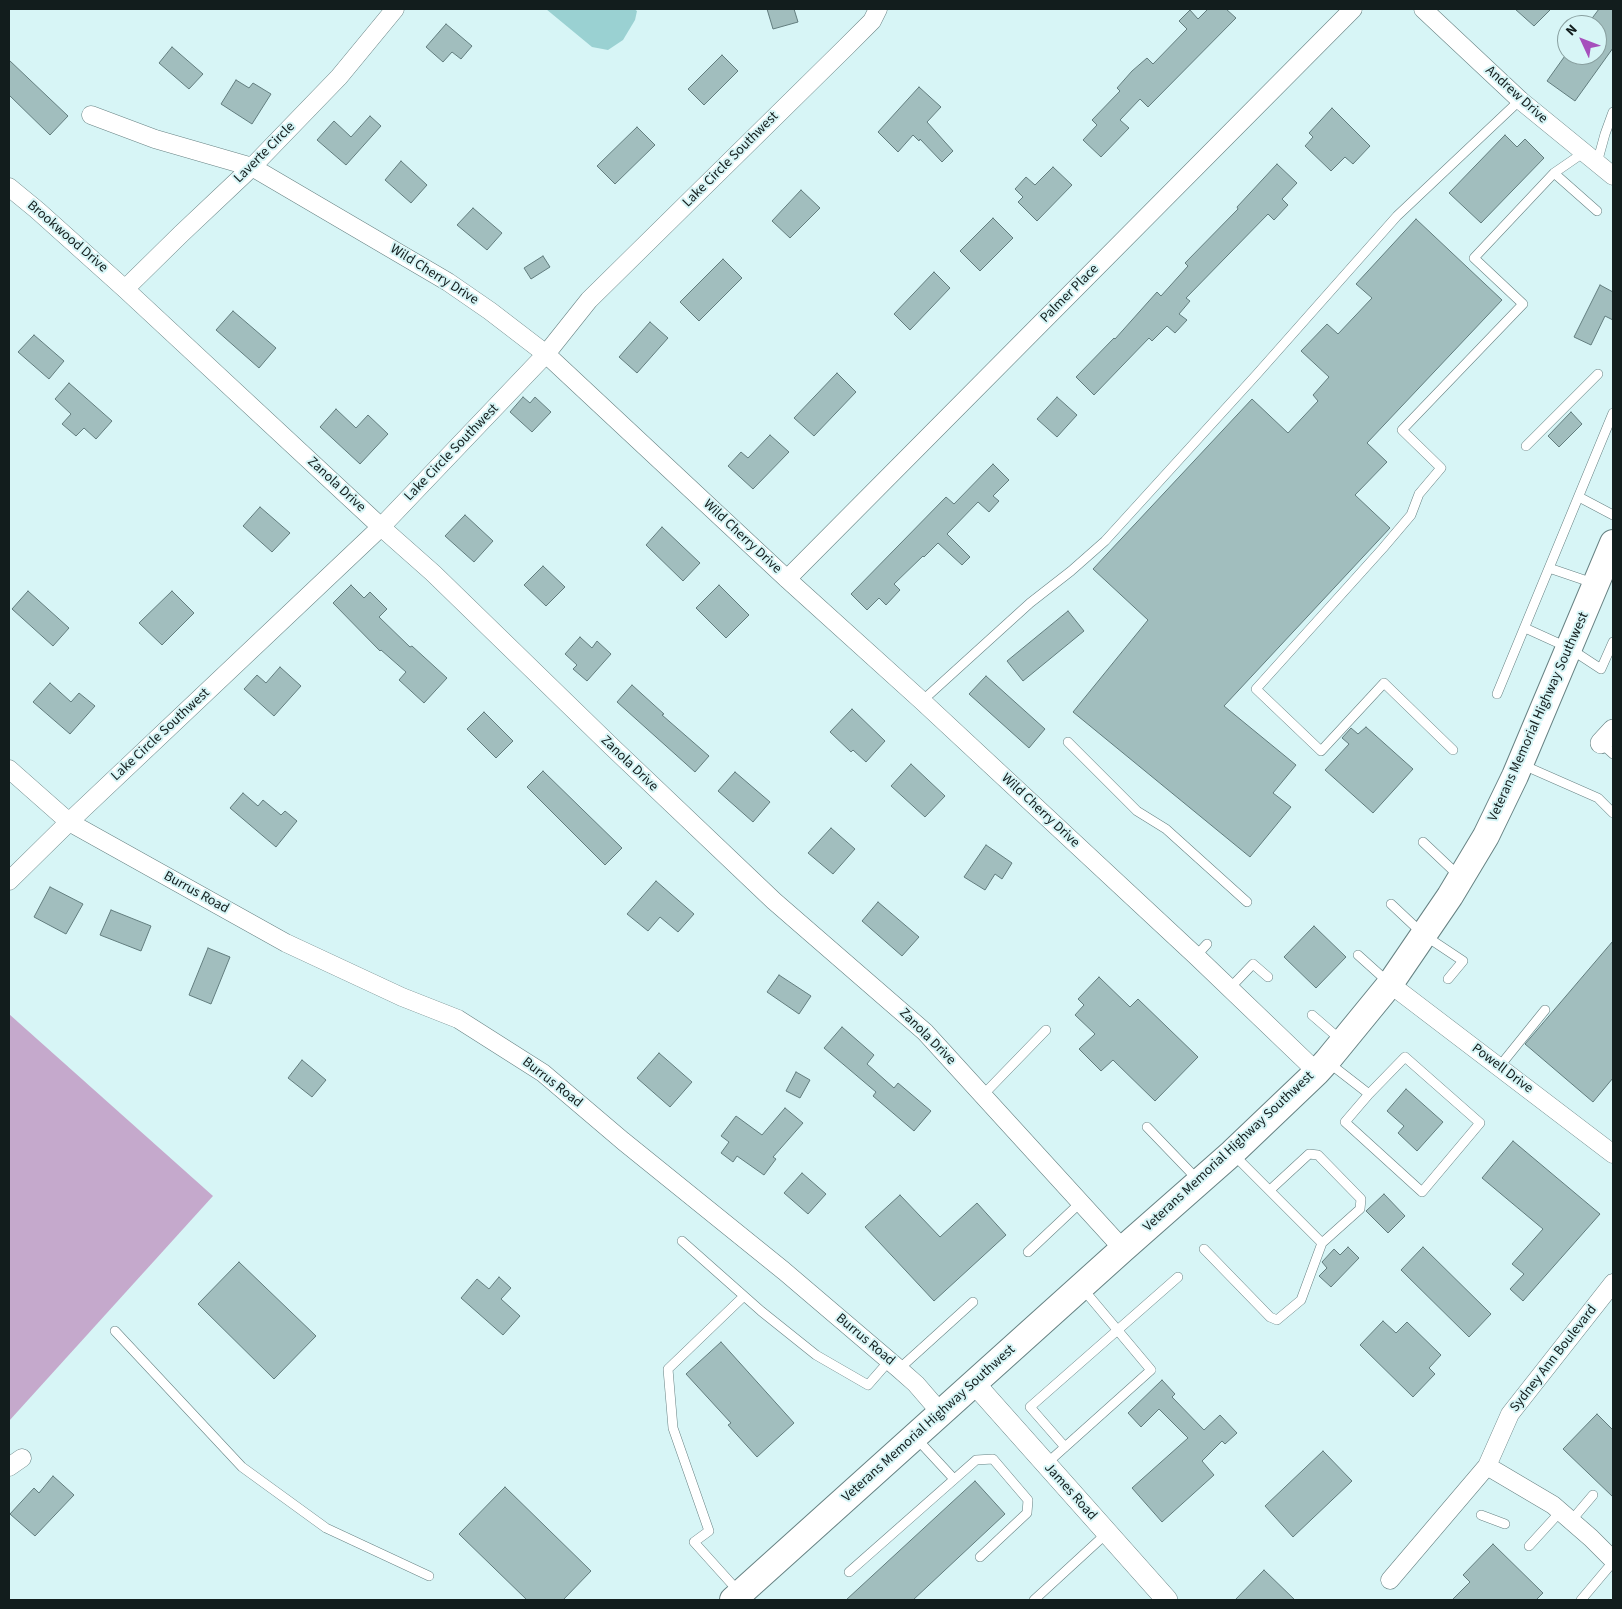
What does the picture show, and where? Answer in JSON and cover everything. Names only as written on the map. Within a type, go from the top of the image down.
[{"type":"main road","name":"Veterans Memorial Highway Southwest","points":[[737,1597],[1232,1153],[1329,1058],[1390,984],[1461,878],[1486,836],[1521,764],[1613,543]]},
{"type":"street","name":"Laverte Circle","points":[[125,289],[252,167],[339,77],[395,9]]},
{"type":"street","name":"Lake Circle Southwest","points":[[9,881],[68,822],[381,527],[546,354],[589,300],[846,47],[872,20],[878,9]]},
{"type":"street","name":"Palmer Place","points":[[787,579],[1353,9]]},
{"type":"street","name":"Andrew Drive","points":[[1423,9],[1520,100],[1613,176]]},
{"type":"street","name":"Wild Cherry Drive","points":[[91,116],[155,139],[252,167],[448,282],[490,311],[546,354],[787,579],[1202,950],[1230,988],[1329,1058]]},
{"type":"street","name":"Brookwood Drive","points":[[9,187],[125,289]]},
{"type":"street","name":"Zanola Drive","points":[[125,289],[433,573],[774,901],[926,1032],[1123,1249]]},
{"type":"street","name":"Burrus Road","points":[[9,769],[68,822],[286,942],[402,998],[458,1019],[543,1073],[894,1365],[916,1384],[941,1413]]},
{"type":"street","name":"Powell Drive","points":[[1390,984],[1613,1154]]},
{"type":"street","name":"Sydney Ann Boulevard","points":[[1390,1580],[1487,1466],[1510,1414],[1613,1284]]},
{"type":"street","name":"James Road","points":[[974,1383],[1167,1600]]},
{"type":"street","points":[[1487,1466],[1553,1505],[1613,1561]]},
{"type":"lane","points":[[922,701],[1030,603],[1105,541],[1397,216],[1520,100]]},
{"type":"lane","points":[[1453,750],[1384,682],[1321,751],[1256,689],[1411,515],[1419,494],[1441,468],[1402,430],[1523,304],[1474,258],[1554,173],[1590,158],[1605,134],[1613,112]]},
{"type":"lane","points":[[1554,173],[1597,211]]},
{"type":"lane","points":[[1526,446],[1598,374]]},
{"type":"lane","points":[[1497,694],[1613,413]]},
{"type":"lane","points":[[1578,497],[1613,515]]},
{"type":"lane","points":[[1549,568],[1596,584]]},
{"type":"lane","points":[[1525,628],[1569,648],[1601,669],[1613,642]]},
{"type":"lane","points":[[1068,742],[1137,811],[1166,828],[1247,902]]},
{"type":"lane","points":[[1521,764],[1598,798],[1613,813]]},
{"type":"lane","points":[[1423,842],[1461,878]]},
{"type":"lane","points":[[1391,904],[1424,935],[1462,961],[1448,980]]},
{"type":"lane","points":[[1358,955],[1390,984]]},
{"type":"lane","points":[[1230,988],[1253,964],[1268,977]]},
{"type":"lane","points":[[1499,1067],[1545,1010]]},
{"type":"lane","points":[[1312,1015],[1329,1058],[1369,1094]]},
{"type":"lane","points":[[983,1095],[1046,1030]]},
{"type":"lane","points":[[1405,1057],[1480,1123],[1422,1192],[1345,1122],[1369,1094],[1405,1057]]},
{"type":"lane","points":[[1147,1127],[1200,1181]]},
{"type":"lane","points":[[1232,1153],[1322,1244]]},
{"type":"lane","points":[[1204,1249],[1270,1318],[1277,1320],[1301,1300],[1322,1244],[1360,1209],[1361,1199],[1318,1155],[1309,1154],[1270,1190]]},
{"type":"lane","points":[[1028,1252],[1080,1203]]},
{"type":"lane","points":[[682,1242],[816,1355],[868,1385],[973,1302]]},
{"type":"lane","points":[[1065,1447],[1030,1407],[1178,1277]]},
{"type":"lane","points":[[1046,1464],[1151,1370],[1081,1287]]},
{"type":"lane","points":[[737,1597],[694,1542],[709,1531],[673,1428],[668,1369],[744,1296]]},
{"type":"lane","points":[[114,1331],[242,1467],[326,1528],[429,1576]]},
{"type":"lane","points":[[915,1436],[954,1479]]},
{"type":"lane","points":[[849,1572],[976,1460],[993,1458],[1028,1500],[1027,1514],[980,1557]]},
{"type":"lane","points":[[1529,1546],[1593,1495]]},
{"type":"lane","points":[[1481,1515],[1505,1524]]},
{"type":"lane","points":[[1034,1600],[1107,1533]]},
{"type":"lane","points":[[1581,1600],[1613,1561]]},
{"type":"shaded area","points":[[9,1014],[213,1196],[9,1421]]},
{"type":"water","points":[[546,9],[634,9],[637,11],[635,20],[623,40],[608,50],[592,47]]},
{"type":"building","points":[[767,9],[794,9],[798,22],[773,29]]},
{"type":"building","points":[[1208,9],[1226,9],[1236,18],[1148,107],[1140,99],[1120,120],[1129,128],[1101,157],[1083,140],[1097,125],[1092,120],[1120,91],[1117,88],[1132,71],[1147,58],[1153,64],[1187,29],[1179,21],[1190,10],[1198,19]]},
{"type":"building","points":[[1515,9],[1551,9],[1534,26]]},
{"type":"building","points":[[1599,9],[1613,9],[1613,48],[1607,56],[1607,15],[1594,15]]},
{"type":"building","points":[[446,24],[472,46],[461,59],[452,52],[443,62],[426,47]]},
{"type":"building","points":[[172,47],[203,74],[189,89],[159,63]]},
{"type":"building","points":[[722,55],[738,71],[704,105],[688,89]]},
{"type":"building","points":[[9,60],[68,116],[50,135],[9,95]]},
{"type":"building","points":[[1558,65],[1601,65],[1575,101],[1547,81]]},
{"type":"building","points":[[236,80],[249,88],[253,83],[271,94],[252,124],[221,104]]},
{"type":"building","points":[[919,87],[941,107],[927,122],[953,151],[942,162],[920,139],[919,141],[913,135],[898,152],[878,132]]},
{"type":"building","points":[[1332,108],[1370,146],[1353,164],[1345,157],[1331,171],[1305,146],[1313,137],[1309,133]]},
{"type":"building","points":[[370,116],[381,126],[346,165],[317,140],[334,121],[351,137]]},
{"type":"building","points":[[637,127],[655,145],[615,184],[597,166]]},
{"type":"building","points":[[1505,135],[1517,147],[1525,139],[1544,158],[1481,223],[1449,193]]},
{"type":"building","points":[[401,161],[427,185],[411,203],[385,180]]},
{"type":"building","points":[[1277,164],[1297,183],[1282,199],[1288,205],[1274,220],[1268,214],[1186,298],[1190,301],[1179,314],[1187,320],[1175,333],[1167,326],[1152,341],[1149,338],[1094,395],[1076,377],[1115,339],[1157,292],[1161,296],[1188,266],[1185,263],[1238,209],[1237,207]]},
{"type":"building","points":[[1053,167],[1072,185],[1037,221],[1018,202],[1023,197],[1015,189],[1026,177],[1035,185]]},
{"type":"building","points":[[801,190],[820,208],[790,238],[772,221]]},
{"type":"building","points":[[473,208],[502,233],[487,250],[457,225]]},
{"type":"building","points":[[993,218],[1013,238],[980,271],[960,251]]},
{"type":"building","points":[[1416,219],[1502,300],[1367,443],[1387,462],[1355,495],[1390,528],[1224,706],[1296,765],[1273,793],[1291,807],[1250,857],[1073,712],[1148,620],[1093,569],[1252,399],[1288,433],[1318,401],[1313,395],[1329,377],[1301,351],[1327,324],[1338,334],[1372,298],[1356,284]]},
{"type":"building","points":[[543,256],[550,267],[531,279],[524,268]]},
{"type":"building","points":[[723,259],[742,278],[699,321],[680,302]]},
{"type":"building","points":[[934,272],[950,288],[910,330],[894,314]]},
{"type":"building","points":[[1600,285],[1613,292],[1613,320],[1605,316],[1591,345],[1574,337]]},
{"type":"building","points":[[233,311],[276,348],[259,368],[216,330]]},
{"type":"building","points":[[650,322],[668,338],[637,373],[619,357]]},
{"type":"building","points":[[34,335],[64,361],[49,379],[18,352]]},
{"type":"building","points":[[837,373],[856,392],[814,436],[794,418]]},
{"type":"building","points":[[69,383],[112,421],[96,439],[84,428],[76,436],[62,424],[71,414],[55,399]]},
{"type":"building","points":[[523,397],[530,403],[535,397],[551,412],[532,432],[510,412]]},
{"type":"building","points":[[1057,397],[1077,415],[1057,437],[1037,419]]},
{"type":"building","points":[[336,409],[356,428],[368,415],[388,434],[360,464],[320,427]]},
{"type":"building","points":[[1571,412],[1582,424],[1559,447],[1548,436]]},
{"type":"building","points":[[770,435],[789,452],[753,489],[728,466],[741,452],[748,458]]},
{"type":"building","points":[[993,464],[1009,480],[993,496],[999,501],[989,512],[978,502],[947,534],[970,557],[962,565],[938,543],[894,584],[900,590],[886,605],[879,598],[867,610],[851,594],[946,497],[954,504]]},
{"type":"building","points":[[260,507],[290,533],[272,552],[243,526]]},
{"type":"building","points":[[465,515],[493,541],[474,562],[445,536]]},
{"type":"building","points":[[662,527],[700,563],[683,581],[646,545]]},
{"type":"building","points":[[543,566],[565,587],[546,606],[524,585]]},
{"type":"building","points":[[351,585],[364,598],[370,592],[387,609],[379,617],[410,647],[412,646],[447,678],[424,703],[399,680],[406,672],[380,651],[333,603]]},
{"type":"building","points":[[719,585],[749,615],[726,638],[696,608]]},
{"type":"building","points":[[28,591],[69,628],[53,646],[12,609]]},
{"type":"building","points":[[172,591],[194,613],[162,645],[139,623]]},
{"type":"building","points":[[1068,611],[1084,631],[1023,681],[1007,661]]},
{"type":"building","points":[[580,637],[592,648],[597,641],[611,654],[587,681],[573,669],[577,665],[565,654]]},
{"type":"building","points":[[280,667],[301,686],[274,716],[244,689],[257,675],[266,683]]},
{"type":"building","points":[[986,676],[1045,729],[1029,748],[969,694]]},
{"type":"building","points":[[50,683],[71,702],[79,693],[95,706],[70,734],[33,702]]},
{"type":"building","points":[[632,685],[664,714],[662,715],[709,756],[695,772],[617,702]]},
{"type":"building","points":[[852,709],[885,741],[866,762],[853,750],[851,752],[830,732]]},
{"type":"building","points":[[484,712],[513,741],[496,758],[467,729]]},
{"type":"building","points":[[1366,727],[1413,769],[1373,813],[1325,770],[1349,744],[1342,738],[1351,728],[1358,734]]},
{"type":"building","points":[[911,764],[945,796],[925,817],[891,786]]},
{"type":"building","points":[[543,771],[622,848],[605,865],[527,787]]},
{"type":"building","points":[[735,772],[770,802],[753,822],[718,791]]},
{"type":"building","points":[[243,793],[258,806],[263,800],[281,815],[285,811],[297,821],[276,847],[230,808]]},
{"type":"building","points":[[831,828],[855,849],[833,874],[808,853]]},
{"type":"building","points":[[986,845],[1012,863],[1002,879],[995,874],[985,890],[964,877]]},
{"type":"building","points":[[656,881],[694,914],[678,932],[660,917],[648,931],[627,914]]},
{"type":"building","points":[[50,887],[83,904],[66,934],[34,917]]},
{"type":"building","points":[[878,902],[919,937],[902,956],[862,921]]},
{"type":"building","points":[[111,910],[151,926],[141,951],[100,935]]},
{"type":"building","points":[[1314,926],[1346,957],[1316,988],[1284,957]]},
{"type":"building","points":[[1613,941],[1613,1078],[1593,1102],[1525,1044]]},
{"type":"building","points":[[208,948],[230,957],[211,1004],[189,995]]},
{"type":"building","points":[[779,975],[811,996],[799,1014],[767,992]]},
{"type":"building","points":[[1099,977],[1130,1007],[1138,999],[1198,1057],[1155,1101],[1113,1060],[1101,1071],[1079,1049],[1095,1034],[1075,1015],[1084,1005],[1078,999]]},
{"type":"building","points":[[842,1027],[874,1055],[867,1064],[894,1088],[898,1083],[931,1111],[914,1131],[873,1096],[876,1092],[824,1048]]},
{"type":"building","points":[[659,1053],[692,1082],[670,1107],[637,1078]]},
{"type":"building","points":[[302,1060],[326,1080],[312,1097],[288,1078]]},
{"type":"building","points":[[796,1072],[810,1080],[800,1098],[786,1091]]},
{"type":"building","points":[[1406,1089],[1443,1122],[1417,1151],[1398,1133],[1404,1126],[1387,1111]]},
{"type":"building","points":[[785,1108],[803,1123],[773,1157],[776,1159],[764,1175],[737,1156],[733,1162],[721,1153],[729,1142],[721,1136],[736,1116],[762,1135]]},
{"type":"building","points":[[1513,1141],[1600,1214],[1523,1301],[1510,1289],[1524,1274],[1512,1264],[1543,1229],[1482,1178]]},
{"type":"building","points":[[802,1173],[826,1194],[808,1214],[784,1193]]},
{"type":"building","points":[[1384,1194],[1405,1216],[1388,1233],[1366,1211]]},
{"type":"building","points":[[900,1195],[940,1237],[977,1203],[1006,1235],[934,1301],[865,1227]]},
{"type":"building","points":[[1348,1247],[1359,1258],[1331,1287],[1319,1276],[1327,1268],[1322,1262],[1334,1249],[1340,1255]]},
{"type":"building","points":[[1423,1247],[1491,1314],[1469,1337],[1401,1270]]},
{"type":"building","points":[[239,1262],[316,1336],[274,1379],[198,1304]]},
{"type":"building","points":[[499,1277],[511,1288],[501,1299],[520,1316],[503,1335],[461,1298],[477,1279],[489,1289]]},
{"type":"building","points":[[1383,1321],[1396,1333],[1407,1322],[1441,1355],[1429,1368],[1435,1374],[1413,1397],[1360,1345]]},
{"type":"building","points":[[721,1342],[794,1423],[757,1457],[728,1425],[731,1423],[686,1374]]},
{"type":"building","points":[[1162,1380],[1175,1394],[1172,1397],[1204,1430],[1220,1415],[1237,1433],[1225,1444],[1222,1441],[1202,1461],[1214,1475],[1162,1522],[1132,1488],[1188,1438],[1159,1409],[1141,1427],[1128,1413]]},
{"type":"building","points":[[1597,1414],[1613,1430],[1613,1497],[1563,1449]]},
{"type":"building","points":[[1323,1451],[1352,1481],[1293,1537],[1265,1506]]},
{"type":"building","points":[[53,1476],[74,1495],[35,1536],[10,1514],[34,1488],[39,1493]]},
{"type":"building","points":[[975,1481],[1005,1514],[913,1600],[846,1600]]},
{"type":"building","points":[[505,1487],[591,1571],[563,1600],[527,1600],[459,1534]]},
{"type":"building","points":[[1493,1544],[1543,1593],[1536,1600],[1452,1600],[1470,1582],[1463,1575]]},
{"type":"building","points":[[1264,1570],[1295,1600],[1235,1600]]}]
